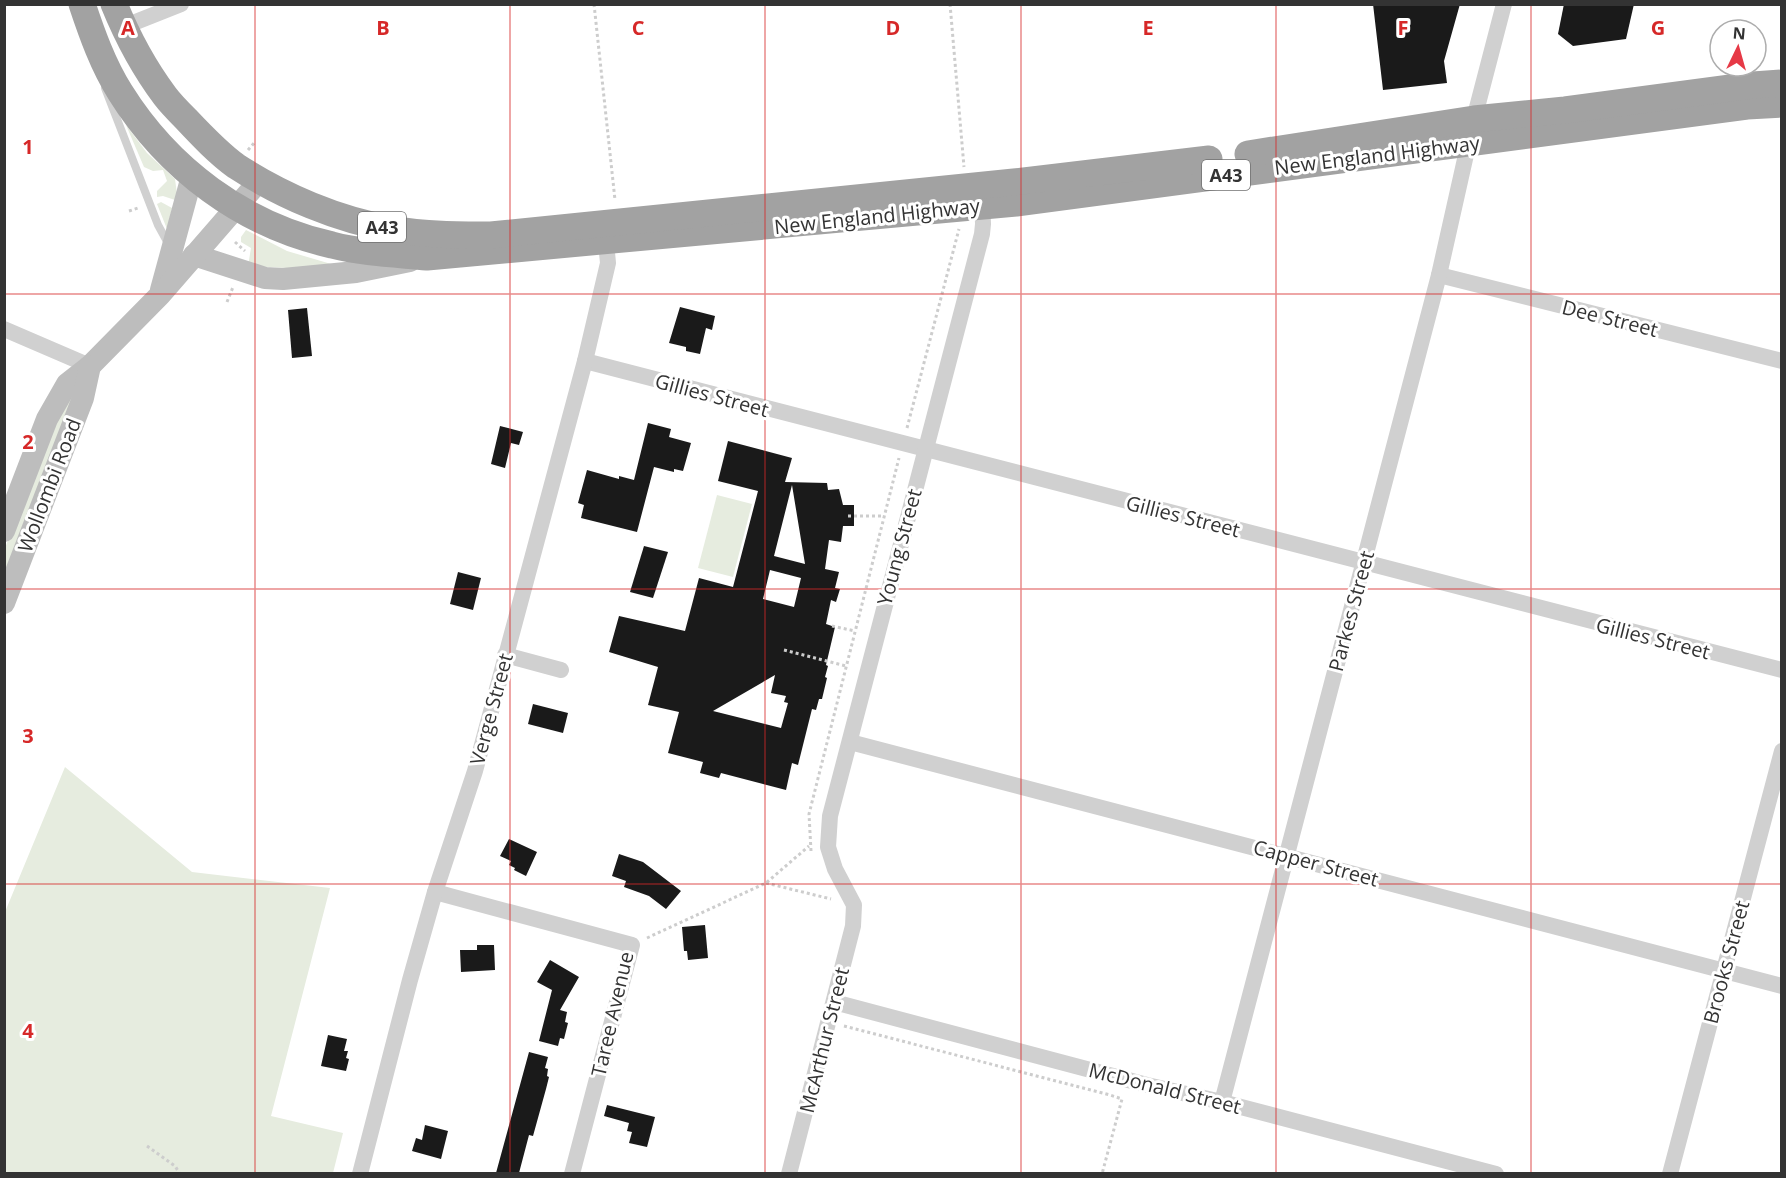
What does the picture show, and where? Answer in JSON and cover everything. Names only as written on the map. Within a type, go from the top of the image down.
[{"type":"highway","name":"New England Highway","points":[[81,4],[103,61],[134,113],[192,176],[236,208],[268,225],[358,251],[427,257],[606,242],[976,187]]},
{"type":"highway","name":"New England Highway","points":[[119,16],[165,97],[206,141],[235,165],[298,200],[364,223],[390,229],[443,235],[492,235],[976,187],[1471,131],[1782,104]]},
{"type":"highway","name":"New England Highway","points":[[1471,131],[1565,110],[1782,83]]},
{"type":"main road","points":[[160,295],[192,176]]},
{"type":"main road","name":"Wollombi Road","points":[[4,531],[47,419],[67,384],[90,366],[160,295],[260,180]]},
{"type":"main road","points":[[194,255],[265,278],[284,279],[356,272],[427,257]]},
{"type":"main road","name":"Wollombi Road","points":[[4,603],[83,398],[90,366]]},
{"type":"street","points":[[119,16],[181,4]]},
{"type":"street","name":"Parkes Street","points":[[1222,1102],[1439,275],[1471,131],[1504,4]]},
{"type":"street","name":"Young Street","points":[[854,905],[835,869],[828,847],[830,816],[982,234],[976,187]]},
{"type":"street","name":"Verge Street","points":[[360,1173],[435,892],[475,771],[585,361],[608,263],[606,242]]},
{"type":"street","name":"Dee Street","points":[[1439,275],[1782,361]]},
{"type":"street","points":[[4,329],[90,366]]},
{"type":"street","name":"Gillies Street","points":[[585,361],[1782,670]]},
{"type":"street","points":[[505,655],[561,670]]},
{"type":"street","name":"Capper Street","points":[[850,742],[1782,986]]},
{"type":"street","name":"Brooks Street","points":[[1670,1173],[1782,751]]},
{"type":"street","name":"Taree Avenue","points":[[435,892],[632,945],[572,1173]]},
{"type":"street","name":"McArthur Street","points":[[789,1173],[853,926],[854,905]]},
{"type":"street","name":"McDonald Street","points":[[834,1002],[1147,1085],[1222,1102],[1496,1173]]},
{"type":"lane","points":[[91,31],[108,99],[158,225],[172,251]]},
{"type":"path","points":[[594,4],[615,203]]},
{"type":"path","points":[[906,431],[960,227],[976,187],[950,4]]},
{"type":"path","points":[[129,211],[140,207]]},
{"type":"path","points":[[227,302],[235,282]]},
{"type":"path","points":[[848,516],[885,516]]},
{"type":"path","points":[[832,626],[855,631]]},
{"type":"path","points":[[793,652],[794,647]]},
{"type":"path","points":[[784,650],[846,666]]},
{"type":"path","points":[[632,945],[766,883],[809,846]]},
{"type":"path","points":[[766,883],[833,899]]},
{"type":"path","points":[[845,1027],[1122,1099],[1102,1173]]},
{"type":"path","points":[[147,1146],[175,1166],[180,1173]]},
{"type":"shaded area","points":[[126,125],[147,153],[175,179],[177,194],[175,200],[163,196],[157,197],[157,191],[167,181],[163,170],[153,171],[144,167]]},
{"type":"shaded area","points":[[161,202],[172,208],[167,229],[157,204]]},
{"type":"shaded area","points":[[246,230],[287,251],[338,266],[306,269],[248,266],[251,248],[241,242],[241,237]]},
{"type":"shaded area","points":[[78,391],[5,588],[5,548],[51,428],[58,413]]},
{"type":"shaded area","points":[[717,495],[752,504],[733,577],[698,568]]},
{"type":"shaded area","points":[[65,767],[192,872],[330,888],[271,1116],[343,1133],[333,1173],[5,1173],[5,912]]},
{"type":"building","points":[[1373,4],[1460,4],[1444,61],[1447,83],[1383,90]]},
{"type":"building","points":[[1564,4],[1634,4],[1626,39],[1573,46],[1558,34]]},
{"type":"building","points":[[680,307],[715,316],[712,330],[706,328],[700,354],[686,351],[686,347],[669,343]]},
{"type":"building","points":[[307,308],[312,356],[292,358],[288,310]]},
{"type":"building","points":[[648,423],[671,429],[669,437],[691,443],[683,471],[674,469],[674,472],[654,467],[637,532],[581,518],[584,505],[578,503],[587,470],[619,479],[619,476],[634,480]]},
{"type":"building","points":[[500,426],[523,432],[519,445],[511,443],[505,468],[491,464]]},
{"type":"building","points":[[728,441],[792,458],[785,482],[827,483],[828,490],[839,489],[843,505],[854,505],[854,526],[843,526],[841,542],[829,540],[825,569],[839,572],[835,588],[840,589],[836,602],[831,600],[826,624],[835,627],[826,665],[828,666],[825,677],[827,678],[822,699],[819,699],[816,710],[812,709],[798,765],[792,763],[786,790],[721,773],[719,778],[700,773],[703,762],[668,753],[679,712],[648,705],[658,667],[609,652],[619,616],[685,631],[699,578],[733,587],[758,491],[718,481]],"holes":[[[792,485],[805,564],[774,556]],[[770,570],[801,578],[794,607],[763,599]],[[775,675],[771,693],[786,696],[784,702],[788,703],[781,728],[713,711]]]},
{"type":"building","points":[[644,546],[668,552],[653,598],[630,592]]},
{"type":"building","points":[[458,572],[481,578],[473,610],[450,604]]},
{"type":"building","points":[[533,704],[568,713],[563,733],[528,724]]},
{"type":"building","points":[[509,839],[537,852],[526,876],[509,865],[511,861],[500,856]]},
{"type":"building","points":[[619,854],[643,862],[681,891],[666,909],[649,896],[624,887],[626,881],[612,876]]},
{"type":"building","points":[[705,925],[708,958],[688,960],[687,951],[684,951],[682,927]]},
{"type":"building","points":[[477,945],[494,945],[495,970],[461,972],[460,950],[477,950]]},
{"type":"building","points":[[550,960],[579,977],[560,1010],[567,1012],[565,1022],[568,1023],[564,1039],[560,1038],[558,1046],[539,1041],[552,990],[537,982]]},
{"type":"building","points":[[328,1035],[347,1039],[344,1051],[348,1051],[346,1058],[349,1059],[346,1071],[321,1066]]},
{"type":"building","points":[[529,1052],[548,1057],[545,1068],[548,1069],[547,1076],[549,1077],[546,1089],[533,1136],[529,1135],[519,1173],[496,1173]]},
{"type":"building","points":[[607,1105],[655,1117],[647,1147],[629,1143],[632,1132],[627,1131],[629,1123],[604,1116]]},
{"type":"building","points":[[425,1125],[448,1131],[441,1159],[412,1151],[416,1138],[422,1140]]}]
